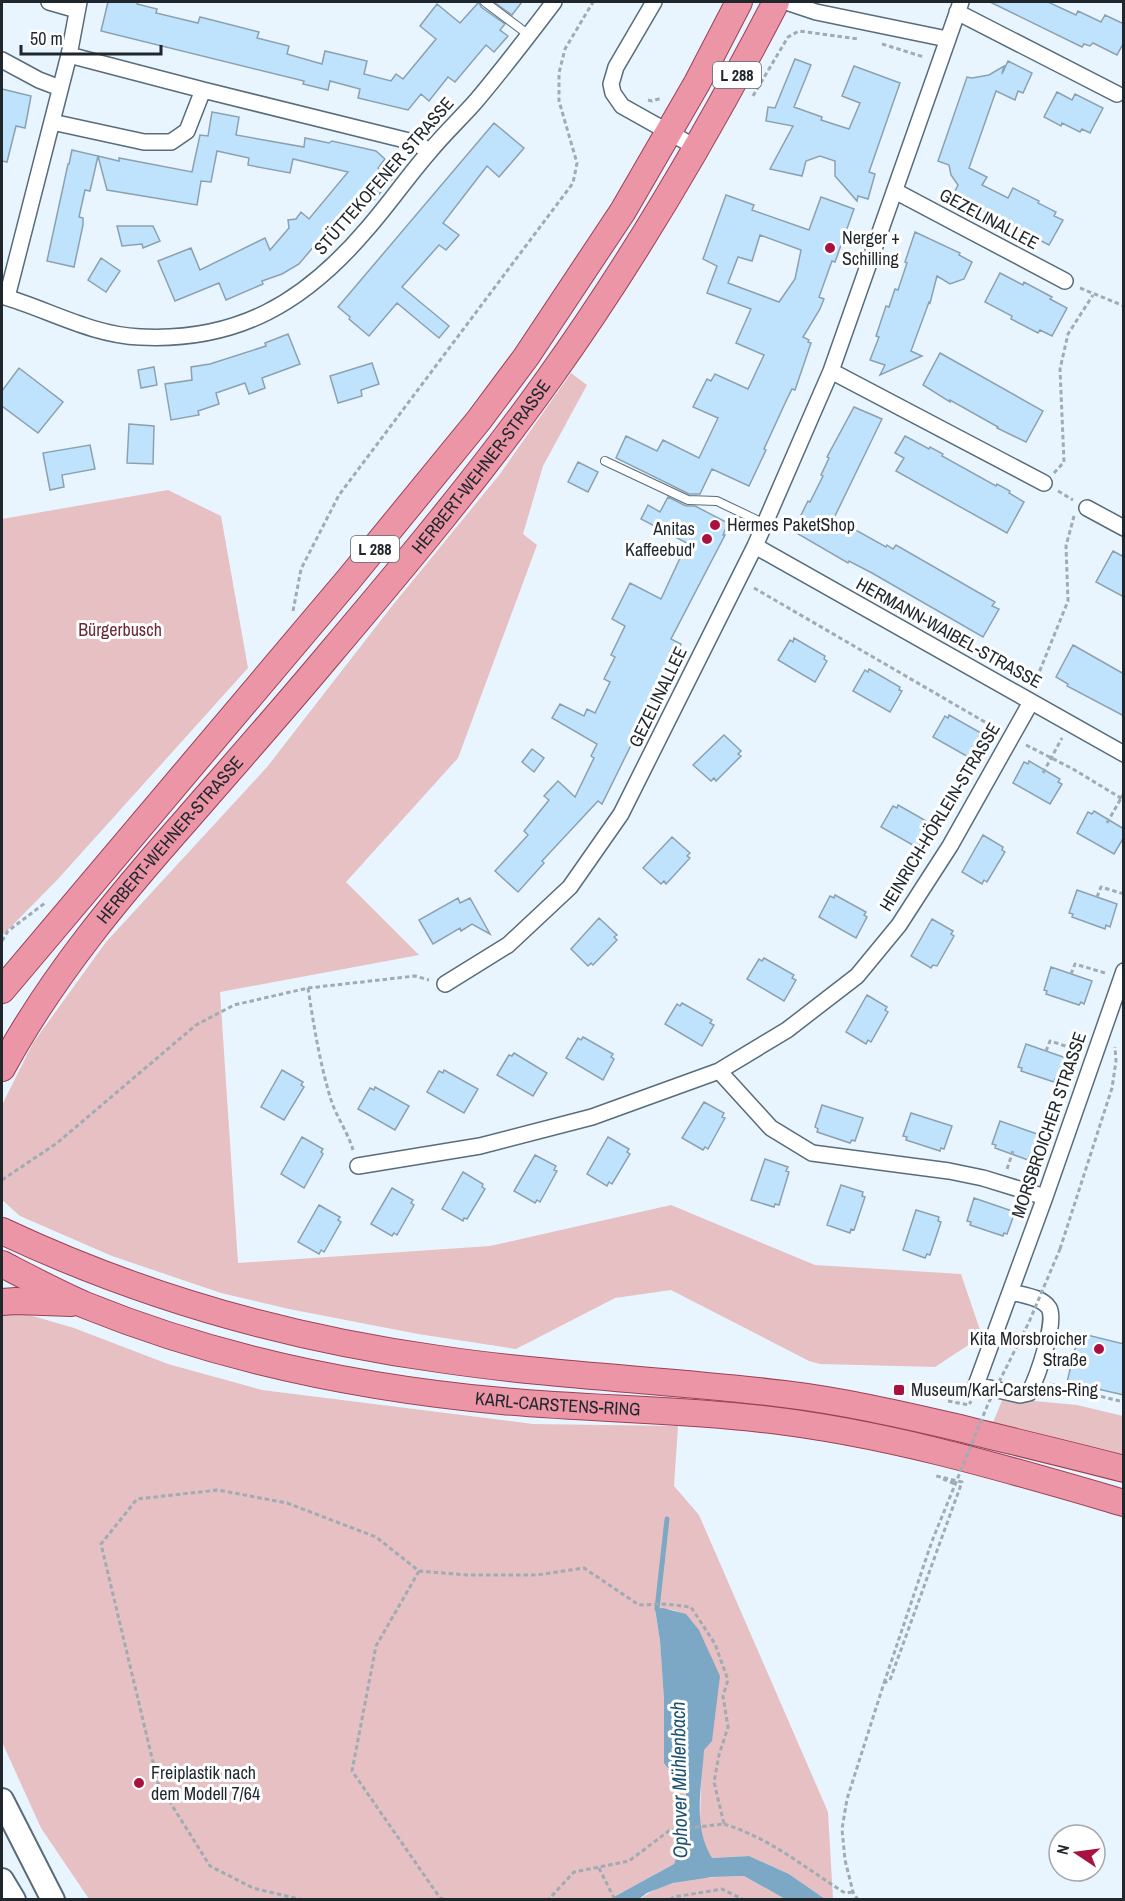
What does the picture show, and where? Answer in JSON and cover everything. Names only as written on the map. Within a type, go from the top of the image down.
[{"type":"main road","name":"HERBERT-WEHNER-STRASSE","points":[[2,990],[327,605],[479,420],[525,357],[611,230],[739,2]]},
{"type":"main road","name":"HERBERT-WEHNER-STRASSE","points":[[2,1068],[33,1015],[72,958],[110,909],[324,661],[462,494],[512,429],[602,302],[697,148],[776,2]]},
{"type":"main road","points":[[2,1217],[28,1244]]},
{"type":"main road","name":"KARL-CARSTENS-RING","points":[[2,1232],[145,1290],[243,1321],[359,1346],[496,1366],[787,1394],[897,1414],[1124,1469]]},
{"type":"main road","name":"KARL-CARSTENS-RING","points":[[2,1264],[83,1304],[166,1335],[236,1356],[363,1384],[501,1401],[761,1418],[846,1431],[1006,1468],[1124,1503]]},
{"type":"main road","points":[[2,1302],[83,1304]]},
{"type":"main road","points":[[2,1800],[53,1899]]},
{"type":"main road","points":[[2,1880],[14,1899]]},
{"type":"street","points":[[4,296],[52,122],[69,55],[78,6],[49,2]]},
{"type":"street","name":"STÜTTEKOFENER STRASSE","points":[[4,296],[90,327],[137,337],[161,338],[201,334],[256,319],[293,298],[317,280],[366,230],[430,151],[474,102],[554,2]]},
{"type":"street","points":[[654,2],[616,68],[611,84],[616,100],[622,106],[697,148]]},
{"type":"street","points":[[786,2],[816,12],[947,39]]},
{"type":"street","name":"GEZELINALLEE","points":[[445,984],[508,945],[570,887],[621,814],[755,546],[831,371],[959,7],[1117,94]]},
{"type":"street","points":[[69,55],[413,142],[430,151]]},
{"type":"street","points":[[2,60],[39,80],[60,88]]},
{"type":"street","points":[[52,122],[144,142],[171,142],[187,131],[203,90]]},
{"type":"street","name":"GEZELINALLEE","points":[[895,191],[1065,281]]},
{"type":"street","points":[[831,371],[1044,483]]},
{"type":"street","points":[[1088,508],[1124,528]]},
{"type":"street","name":"HERMANN-WAIBEL-STRASSE","points":[[755,546],[1124,754]]},
{"type":"street","name":"HEINRICH-HÖRLEIN-STRASSE","points":[[358,1166],[480,1146],[592,1117],[719,1071],[787,1030],[857,976],[899,926],[950,846],[1031,702]]},
{"type":"street","name":"MORSBROICHER STRASSE","points":[[976,1385],[1045,1197],[1122,975]]},
{"type":"street","points":[[719,1071],[771,1128],[812,1153],[982,1178],[1045,1197]]},
{"type":"street","points":[[976,1385],[1020,1395],[1029,1393],[1035,1380],[1052,1319],[1048,1307],[1040,1300],[1011,1292]]},
{"type":"lane","points":[[485,2],[529,35]]},
{"type":"lane","points":[[605,461],[688,500],[717,501],[765,524]]},
{"type":"path","points":[[292,615],[301,569],[339,495],[573,183],[577,163],[559,101],[559,73],[566,49],[593,2]]},
{"type":"path","points":[[1065,281],[1093,295],[1124,306]]},
{"type":"path","points":[[1088,508],[1044,483],[1064,462],[1060,369],[1068,334],[1093,295]]},
{"type":"path","points":[[1031,702],[1034,683],[1068,601],[1066,546],[1074,514],[1088,508]]},
{"type":"path","points":[[742,571],[755,590],[1122,799]]},
{"type":"path","points":[[1043,773],[1070,723]]},
{"type":"path","points":[[1107,823],[1124,793]]},
{"type":"path","points":[[1097,897],[1101,887],[1124,894]]},
{"type":"path","points":[[2,941],[8,931],[52,898]]},
{"type":"path","points":[[1071,974],[1075,964],[1122,975]]},
{"type":"path","points":[[2,1180],[57,1143],[196,1025],[234,1005],[308,988],[416,976],[445,984]]},
{"type":"path","points":[[308,988],[319,1058],[333,1105],[349,1137],[358,1166]]},
{"type":"path","points":[[1046,1051],[1050,1041],[1094,1055]]},
{"type":"path","points":[[858,1899],[853,1892],[842,1829],[847,1799],[932,1541],[988,1404],[1029,1322],[1060,1249],[1112,1088],[1116,1061],[1115,1041]]},
{"type":"path","points":[[1035,1380],[1124,1402]]},
{"type":"path","points":[[948,1401],[969,1405],[976,1385]]},
{"type":"path","points":[[884,1683],[890,1680],[963,1482],[936,1476],[955,1484]]},
{"type":"path","points":[[303,1899],[253,1888],[210,1866],[159,1783],[100,1544],[137,1499],[218,1490],[287,1503],[376,1537],[419,1571],[467,1575],[537,1575],[584,1568],[639,1605],[665,1604],[691,1607],[714,1644],[728,1680],[723,1696],[728,1727],[714,1782],[724,1824]]},
{"type":"path","points":[[419,1571],[376,1646],[352,1772],[441,1898],[446,1899]]},
{"type":"path","points":[[548,1899],[574,1872],[629,1861],[670,1830],[724,1824],[745,1831],[792,1856],[800,1865],[845,1893],[853,1892]]},
{"type":"path","points":[[599,1868],[615,1899]]},
{"type":"path","points":[[670,1899],[722,1889],[744,1899]]},
{"type":"green space","points":[[571,373],[587,385],[543,466],[523,534],[537,545],[458,758],[346,882],[419,955],[220,992],[238,1263],[490,1246],[671,1205],[815,1265],[961,1274],[982,1336],[935,1367],[820,1364],[809,1361],[671,1290],[615,1298],[516,1349],[418,1334],[289,1309],[221,1293],[112,1256],[20,1216],[2,1200],[2,1105],[33,1043],[106,942],[267,767],[392,606],[500,474]]},
{"type":"green space","name":"Bürgerbusch","points":[[168,490],[221,516],[248,668],[58,879],[2,936],[2,519]]},
{"type":"green space","points":[[19,1312],[74,1328],[168,1364],[262,1390],[533,1424],[678,1426],[674,1486],[699,1515],[828,1812],[833,1899],[825,1899],[789,1874],[749,1856],[712,1858],[703,1843],[700,1823],[705,1646],[687,1617],[665,1609],[655,1610],[660,1641],[664,1700],[664,1762],[686,1791],[686,1825],[674,1864],[610,1899],[89,1899],[41,1828],[2,1742],[2,1315]]},
{"type":"green space","points":[[1003,1398],[1077,1405],[1123,1416],[1123,1460],[992,1425]]},
{"type":"green space","points":[[744,1876],[785,1899],[639,1900],[650,1892],[689,1880]]},
{"type":"water","points":[[663,1608],[686,1614],[699,1630],[720,1676],[712,1741],[704,1750],[700,1805],[702,1833],[712,1858],[749,1856],[789,1874],[825,1899],[785,1899],[744,1876],[712,1877],[673,1883],[647,1893],[639,1899],[610,1899],[674,1864],[686,1825],[686,1792],[664,1763],[664,1700],[660,1641],[655,1609]]},
{"type":"building","points":[[108,2],[138,2],[137,4],[157,9],[156,13],[198,23],[200,17],[259,32],[257,38],[289,46],[287,54],[322,64],[325,51],[367,61],[364,74],[391,81],[396,74],[403,79],[436,39],[420,26],[437,4],[460,23],[479,2],[481,7],[505,24],[500,30],[508,36],[494,52],[486,45],[455,82],[448,77],[429,101],[421,94],[408,110],[358,98],[360,89],[330,81],[328,90],[303,84],[304,81],[101,31]]},
{"type":"building","points":[[494,2],[522,2],[512,15]]},
{"type":"building","points":[[990,2],[1048,2],[1076,15],[1078,11],[1101,22],[1105,15],[1124,24],[1124,42],[1117,55],[1093,43],[1090,46],[1084,44],[1082,47]]},
{"type":"building","points":[[795,59],[811,65],[794,107],[822,117],[821,120],[849,129],[860,103],[842,96],[854,66],[900,83],[869,172],[875,174],[868,199],[858,196],[857,201],[835,176],[835,161],[820,156],[806,161],[802,176],[770,169],[793,126],[766,121],[768,107],[775,108]]},
{"type":"building","points":[[1008,61],[1032,73],[1023,93],[1018,91],[1015,100],[996,91],[969,168],[987,177],[982,185],[1008,198],[1013,188],[1056,212],[1054,216],[1063,220],[1049,245],[953,195],[958,185],[951,175],[949,165],[938,161],[967,77],[989,75],[1004,66],[1002,74]]},
{"type":"building","points":[[2,89],[31,96],[25,128],[16,126],[7,162],[2,161]]},
{"type":"building","points":[[1057,92],[1072,100],[1075,94],[1103,108],[1090,133],[1082,129],[1080,132],[1062,123],[1061,126],[1044,117]]},
{"type":"building","points":[[212,112],[239,117],[236,135],[304,147],[305,138],[329,143],[332,141],[376,151],[385,159],[378,168],[392,179],[374,200],[365,192],[299,264],[282,274],[262,281],[263,284],[226,300],[219,283],[175,301],[158,261],[191,248],[200,270],[265,238],[270,250],[289,228],[288,220],[296,219],[301,212],[309,219],[348,172],[293,159],[290,173],[248,165],[249,158],[217,151],[211,182],[201,181],[197,205],[107,190],[98,156],[192,172],[200,135],[208,136]]},
{"type":"building","points":[[494,123],[524,148],[499,177],[487,166],[443,223],[459,235],[446,250],[439,245],[402,287],[449,326],[439,338],[397,303],[369,336],[338,307]]},
{"type":"building","points":[[72,150],[98,156],[90,191],[85,190],[79,217],[83,218],[83,225],[74,267],[47,261]]},
{"type":"building","points":[[726,195],[754,205],[752,210],[809,230],[821,197],[854,209],[835,262],[832,261],[819,297],[824,299],[803,337],[811,343],[795,390],[792,389],[787,399],[749,486],[712,469],[700,494],[689,494],[616,458],[626,436],[657,451],[663,440],[699,458],[718,418],[693,407],[707,379],[711,381],[715,374],[748,389],[764,355],[736,343],[751,309],[707,293],[717,266],[703,259]],"holes":[[[760,235],[801,250],[795,279],[779,302],[728,283],[738,257],[752,261]]]},
{"type":"building","points":[[117,226],[153,226],[160,241],[143,248],[142,244],[122,246]]},
{"type":"building","points":[[915,232],[960,253],[959,255],[972,262],[964,279],[950,284],[937,276],[930,303],[911,351],[922,356],[880,375],[885,365],[870,360],[879,337],[876,336],[886,306],[889,307],[895,289],[898,290]]},
{"type":"building","points":[[101,258],[120,271],[106,292],[88,280]]},
{"type":"building","points":[[1000,273],[1023,285],[1024,282],[1067,308],[1052,336],[1040,330],[1038,333],[985,302]]},
{"type":"building","points":[[288,334],[300,364],[262,378],[265,388],[249,394],[245,383],[216,393],[219,404],[198,411],[199,415],[171,420],[165,384],[192,380],[191,367],[210,364],[266,346],[265,343]]},
{"type":"building","points":[[940,353],[1043,411],[1026,442],[950,400],[950,402],[923,385]]},
{"type":"building","points":[[372,363],[379,384],[361,390],[362,396],[338,403],[330,376]]},
{"type":"building","points":[[154,367],[157,385],[141,388],[138,370]]},
{"type":"building","points":[[19,368],[63,402],[38,433],[2,406],[2,391]]},
{"type":"building","points":[[854,407],[882,419],[834,518],[886,547],[887,545],[893,549],[896,545],[995,602],[992,606],[999,609],[983,637],[872,573],[849,561],[848,563],[793,531],[823,476],[821,475],[829,458],[827,457]]},
{"type":"building","points":[[129,424],[154,426],[153,464],[127,463]]},
{"type":"building","points":[[905,436],[943,454],[942,456],[996,486],[997,484],[1010,491],[1009,493],[1024,502],[1007,533],[896,471],[904,458],[895,453]]},
{"type":"building","points":[[90,445],[95,469],[62,475],[64,487],[50,490],[43,453]]},
{"type":"building","points":[[578,462],[598,472],[588,492],[568,482]]},
{"type":"building","points":[[668,497],[686,506],[695,506],[728,523],[723,535],[725,535],[671,639],[681,644],[602,804],[598,801],[542,861],[544,863],[518,892],[495,871],[528,835],[524,831],[549,800],[544,796],[558,781],[575,797],[594,758],[591,756],[597,744],[552,718],[560,704],[584,716],[587,709],[595,713],[610,682],[604,679],[615,657],[611,655],[625,626],[612,619],[630,583],[661,599],[687,543],[641,519],[648,505],[660,512]]},
{"type":"building","points":[[1113,551],[1124,557],[1124,597],[1096,582]]},
{"type":"building","points":[[794,638],[825,656],[824,659],[827,661],[815,682],[778,660],[790,640],[793,642]]},
{"type":"building","points":[[1073,645],[1124,674],[1124,716],[1067,686],[1068,684],[1056,677]]},
{"type":"building","points":[[869,669],[900,687],[899,690],[902,691],[890,712],[853,691],[865,670],[868,672]]},
{"type":"building","points":[[949,715],[981,733],[979,736],[982,738],[970,758],[933,737],[945,716],[948,718]]},
{"type":"building","points":[[724,735],[741,751],[738,754],[741,756],[716,781],[714,778],[711,781],[693,765]]},
{"type":"building","points":[[532,749],[544,758],[534,772],[522,762]]},
{"type":"building","points":[[1029,761],[1060,779],[1058,782],[1062,784],[1050,804],[1013,783],[1024,762],[1028,764]]},
{"type":"building","points":[[898,805],[928,822],[926,825],[930,827],[918,848],[881,827],[893,806],[897,808]]},
{"type":"building","points":[[1094,811],[1124,829],[1124,837],[1114,854],[1077,833],[1088,812],[1092,814]]},
{"type":"building","points":[[983,835],[1003,847],[1002,850],[1005,852],[987,882],[984,880],[982,884],[962,872]]},
{"type":"building","points":[[672,837],[690,853],[687,856],[690,858],[666,884],[664,881],[661,884],[643,868]]},
{"type":"building","points":[[1077,890],[1117,904],[1110,927],[1106,925],[1105,929],[1072,917],[1073,914],[1069,913]]},
{"type":"building","points":[[835,895],[866,912],[864,915],[867,917],[856,938],[819,917],[830,896],[834,898]]},
{"type":"building","points":[[458,898],[460,903],[470,898],[490,934],[472,924],[461,931],[460,928],[433,944],[419,920]]},
{"type":"building","points":[[599,918],[617,935],[614,937],[617,940],[593,965],[591,963],[588,966],[571,949]]},
{"type":"building","points":[[932,919],[953,931],[951,934],[954,936],[937,966],[933,965],[931,968],[911,956]]},
{"type":"building","points":[[764,958],[794,975],[792,978],[796,980],[784,1001],[747,979],[759,959],[762,961]]},
{"type":"building","points":[[1051,967],[1092,981],[1084,1004],[1081,1002],[1079,1005],[1046,994],[1047,991],[1044,990]]},
{"type":"building","points":[[867,995],[887,1007],[885,1010],[888,1012],[871,1042],[868,1040],[866,1044],[846,1032]]},
{"type":"building","points":[[682,1003],[712,1020],[710,1023],[714,1025],[702,1046],[665,1024],[677,1004],[680,1006]]},
{"type":"building","points":[[583,1037],[613,1054],[611,1057],[614,1059],[603,1080],[566,1058],[578,1038],[581,1040]]},
{"type":"building","points":[[1026,1044],[1066,1058],[1059,1080],[1055,1079],[1054,1082],[1021,1071],[1022,1068],[1018,1067]]},
{"type":"building","points":[[514,1053],[547,1073],[533,1096],[497,1075],[509,1055],[512,1056]]},
{"type":"building","points":[[282,1070],[303,1082],[301,1085],[304,1087],[284,1120],[261,1107]]},
{"type":"building","points":[[444,1070],[478,1089],[464,1113],[427,1092],[439,1071],[443,1073]]},
{"type":"building","points":[[375,1087],[409,1106],[395,1130],[358,1109],[370,1088],[374,1090]]},
{"type":"building","points":[[704,1102],[724,1113],[722,1117],[725,1118],[708,1149],[705,1147],[703,1150],[682,1138]]},
{"type":"building","points":[[822,1105],[863,1118],[855,1141],[852,1140],[850,1143],[817,1132],[818,1129],[815,1127]]},
{"type":"building","points":[[911,1113],[952,1126],[944,1149],[941,1148],[940,1151],[906,1140],[907,1137],[903,1136]]},
{"type":"building","points":[[1000,1121],[1040,1135],[1033,1158],[1029,1156],[1028,1160],[995,1148],[996,1145],[992,1144]]},
{"type":"building","points":[[302,1137],[323,1149],[321,1152],[323,1154],[304,1188],[281,1174]]},
{"type":"building","points":[[608,1137],[629,1149],[627,1152],[630,1154],[612,1184],[609,1182],[607,1186],[587,1174]]},
{"type":"building","points":[[535,1155],[556,1166],[554,1170],[557,1171],[540,1202],[537,1200],[535,1203],[514,1191]]},
{"type":"building","points":[[765,1159],[788,1167],[786,1171],[789,1172],[779,1205],[775,1204],[774,1207],[751,1200]]},
{"type":"building","points":[[463,1172],[483,1184],[482,1187],[485,1189],[467,1219],[464,1218],[463,1221],[442,1209]]},
{"type":"building","points":[[841,1185],[863,1192],[862,1196],[865,1197],[854,1230],[851,1229],[850,1233],[827,1225]]},
{"type":"building","points":[[392,1188],[413,1200],[411,1203],[414,1205],[397,1235],[394,1233],[392,1236],[371,1224]]},
{"type":"building","points":[[974,1198],[1015,1212],[1007,1234],[1004,1233],[1003,1236],[970,1225],[971,1222],[967,1221]]},
{"type":"building","points":[[319,1205],[340,1217],[338,1220],[341,1222],[324,1252],[321,1250],[319,1254],[298,1242]]},
{"type":"building","points":[[916,1210],[939,1217],[938,1221],[941,1222],[930,1255],[927,1254],[925,1258],[903,1250]]},
{"type":"building","name":"Kita Morsbroicher Straße","points":[[1079,1333],[1124,1344],[1124,1395],[1067,1382]]},
{"type":"waterway","name":"Ophover Mühlenbach","points":[[660,1613],[657,1609],[667,1519]]},
{"type":"place","name":"Nerger + Schilling","points":[[830,248]]},
{"type":"place","name":"Hermes PaketShop","points":[[715,525]]},
{"type":"place","name":"Anitas Kaffeebud'","points":[[707,539]]},
{"type":"place","name":"Kita Morsbroicher Straße","points":[[1099,1349]]},
{"type":"place","name":"Museum/Karl-Carstens-Ring","points":[[899,1390]]},
{"type":"place","name":"Freiplastik nach dem Modell 7/64","points":[[139,1783]]}]
